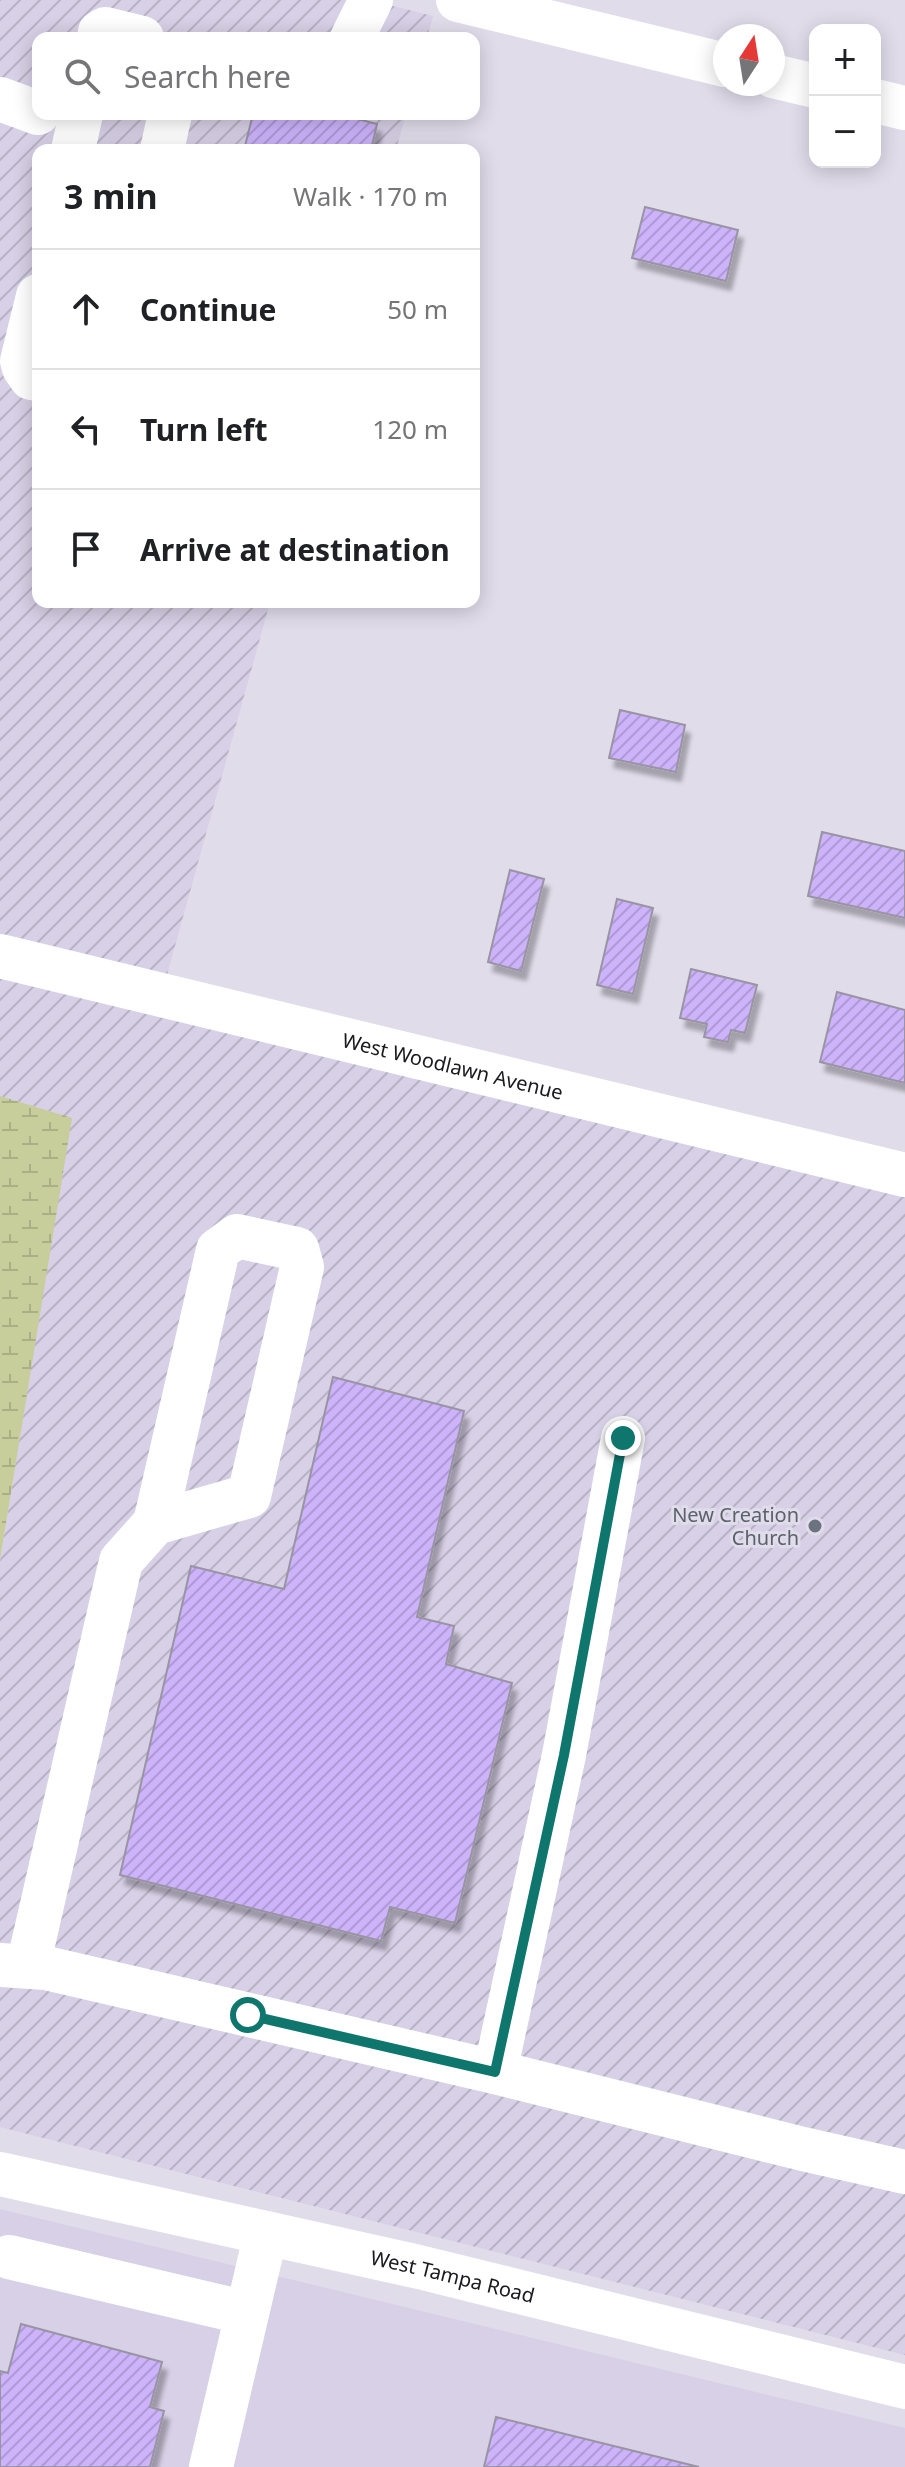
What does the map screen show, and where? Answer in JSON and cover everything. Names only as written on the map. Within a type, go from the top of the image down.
[{"type":"street","points":[[355,32],[371,0]]},
{"type":"street","points":[[460,0],[713,62]]},
{"type":"street","points":[[785,79],[809,85]]},
{"type":"street","points":[[0,99],[32,111]]},
{"type":"street","points":[[881,102],[905,108]]},
{"type":"street","points":[[163,144],[169,120]]},
{"type":"street","points":[[32,320],[22,361],[32,378]]},
{"type":"street","name":"West Woodlawn Avenue","points":[[0,956],[905,1175]]},
{"type":"street","points":[[155,1523],[249,1496],[302,1267],[297,1249],[237,1236],[218,1250],[155,1523],[121,1561],[14,1966],[46,1968],[495,2072],[905,2172]]},
{"type":"street","points":[[495,2072],[564,1755],[623,1438]]},
{"type":"street","name":"West Tampa Road","points":[[0,2174],[419,2267],[905,2387]]},
{"type":"street","points":[[211,2467],[266,2233]]},
{"type":"street","points":[[9,2257],[247,2313]]},
{"type":"shaded area","points":[[0,0],[369,0],[433,16],[429,32],[32,32],[32,120],[404,120],[398,144],[32,144],[32,608],[268,608],[167,975],[0,934]]},
{"type":"shaded area","points":[[0,978],[905,1196],[905,2150],[0,1944],[0,1561],[71,1118],[0,1096]]},
{"type":"shaded area","points":[[0,1986],[42,1988],[905,2193],[905,2355],[0,2127]]},
{"type":"shaded area","points":[[0,2209],[905,2428],[905,2467],[0,2467]]},
{"type":"green space","points":[[0,1096],[72,1118],[0,1560]]},
{"type":"building","points":[[252,120],[361,120],[377,124],[372,144],[246,144]]},
{"type":"building","points":[[645,207],[738,230],[726,281],[632,258]]},
{"type":"building","points":[[620,710],[685,725],[676,772],[609,758]]},
{"type":"building","points":[[822,832],[905,851],[905,918],[808,896]]},
{"type":"building","points":[[510,870],[544,879],[521,971],[488,962]]},
{"type":"building","points":[[617,899],[653,908],[633,994],[597,985]]},
{"type":"building","points":[[691,969],[757,985],[745,1033],[731,1030],[728,1042],[704,1037],[707,1024],[680,1018]]},
{"type":"building","points":[[837,992],[905,1010],[905,1083],[820,1062]]},
{"type":"building","points":[[333,1377],[464,1411],[417,1617],[454,1626],[446,1664],[512,1683],[455,1923],[390,1907],[381,1941],[120,1875],[191,1566],[284,1589]]},
{"type":"building","points":[[21,2324],[162,2362],[150,2407],[164,2411],[150,2467],[0,2467],[0,2371],[8,2373]]},
{"type":"building","points":[[496,2417],[699,2467],[484,2467]]},
{"type":"place","name":"New Creation Church","points":[[815,1526]]},
{"type":"route","points":[[248,2015],[495,2072],[564,1755],[623,1438]]}]
